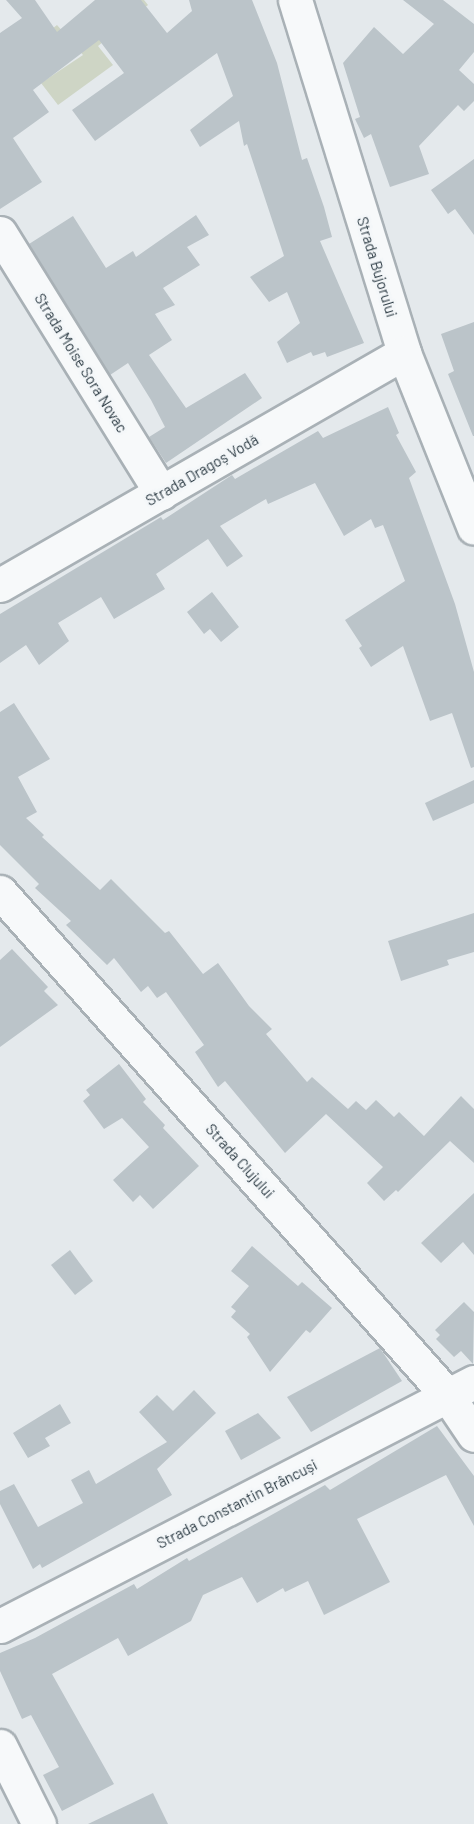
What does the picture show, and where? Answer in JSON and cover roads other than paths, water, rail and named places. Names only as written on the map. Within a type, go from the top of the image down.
[{"type":"street","name":"Strada Bujorului","points":[[295,0],[404,353],[474,528]]},
{"type":"street","name":"Strada Moise Sora Novac","points":[[0,233],[161,494]]},
{"type":"street","name":"Strada Dragoș Vodă","points":[[0,585],[404,353]]},
{"type":"street","name":"Strada Clujului","points":[[0,892],[461,1388],[474,1435]]},
{"type":"street","name":"Strada Constantin Brâncuși","points":[[0,1626],[461,1388]]},
{"type":"street","points":[[0,1746],[39,1824]]}]
